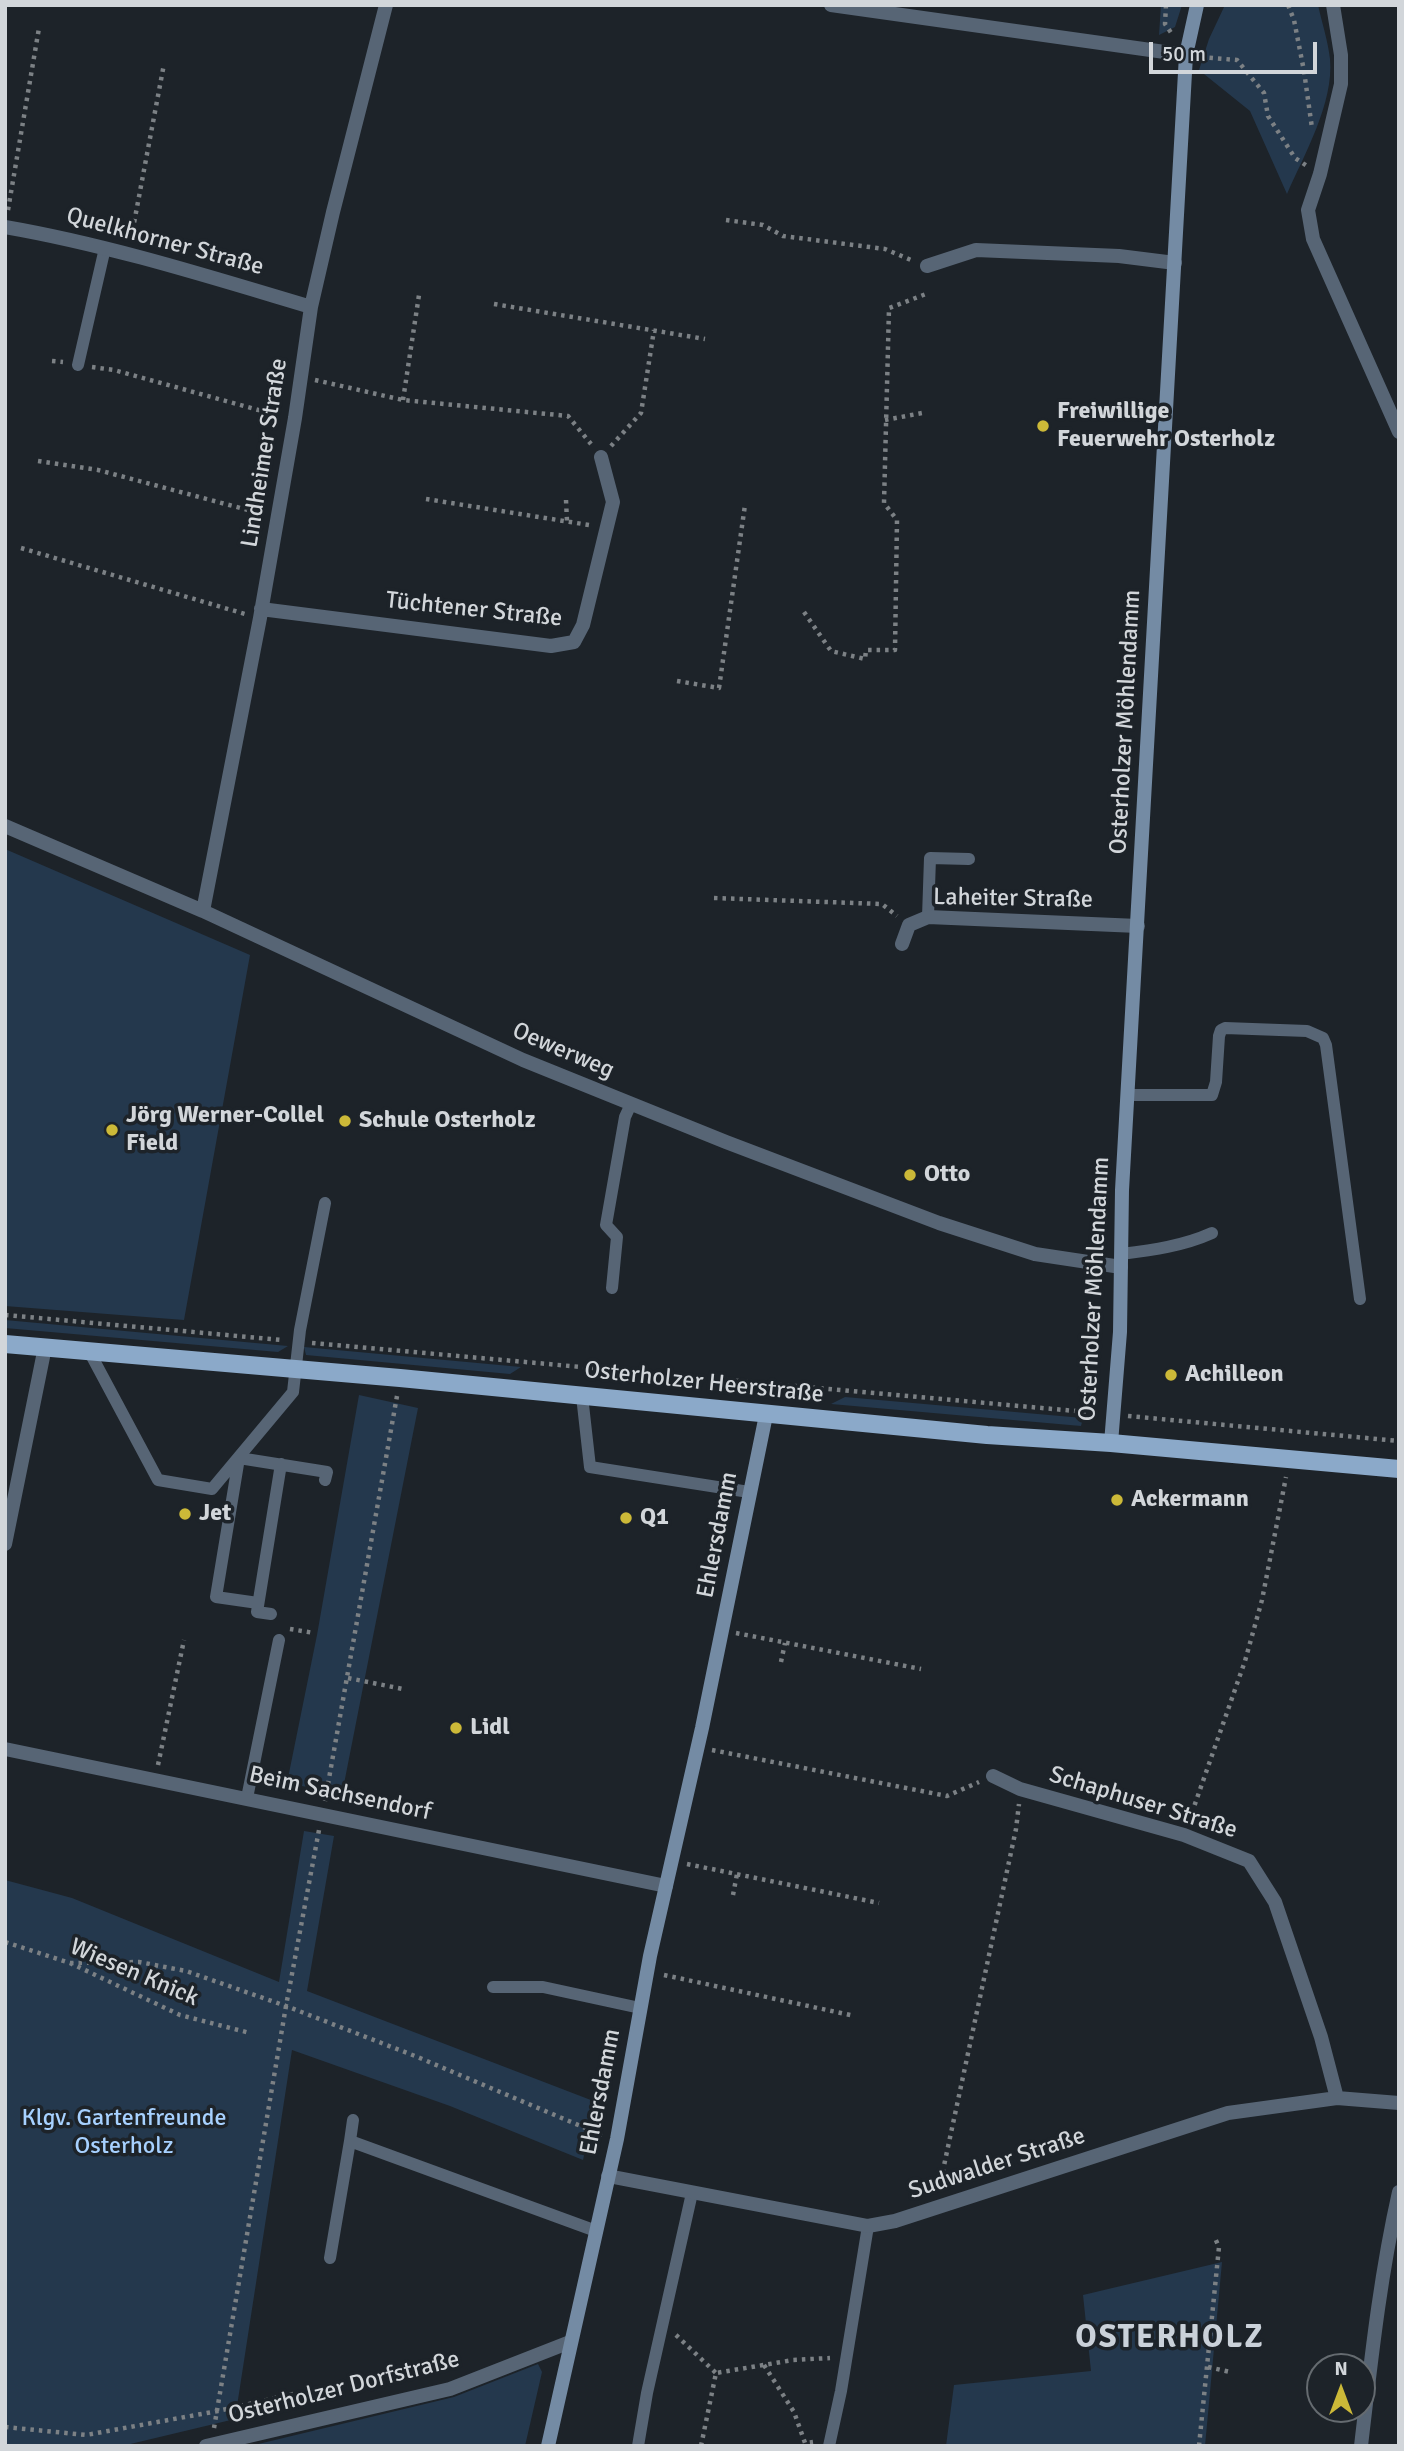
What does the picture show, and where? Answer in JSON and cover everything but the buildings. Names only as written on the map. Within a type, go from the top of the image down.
[{"type":"main road","name":"Osterholzer Möhlendamm","points":[[1111,1443],[1120,1332],[1122,1190],[1186,55],[1197,5]]},
{"type":"main road","name":"Osterholzer Heerstraße","points":[[5,1344],[400,1378],[987,1435],[1111,1443],[1399,1469]]},
{"type":"main road","name":"Ehlersdamm","points":[[548,2446],[617,2139],[640,2008],[723,1630],[766,1415]]},
{"type":"street","name":"Lindheimer Straße","points":[[203,911],[260,614],[295,418],[311,307],[386,5]]},
{"type":"street","points":[[831,5],[1186,55]]},
{"type":"street","points":[[1333,5],[1341,55],[1341,84],[1308,210],[1312,239],[1399,432]]},
{"type":"street","name":"Quelkhorner Straße","points":[[6,220],[311,307]]},
{"type":"street","points":[[927,266],[976,250],[1119,256],[1175,262]]},
{"type":"street","name":"Tüchtener Straße","points":[[260,614],[551,646],[574,642],[583,625],[613,502],[601,457]]},
{"type":"street","name":"Oewerweg","points":[[5,827],[203,911],[511,1055],[631,1104],[939,1223],[1035,1254],[1121,1260]]},
{"type":"street","name":"Laheiter Straße","points":[[902,944],[909,925],[928,917],[1138,926]]},
{"type":"street","points":[[5,1544],[45,1347]]},
{"type":"street","name":"Beim Sachsendorf","points":[[5,1749],[666,1886]]},
{"type":"street","name":"Schaphuser Straße","points":[[993,1776],[1020,1789],[1184,1835],[1249,1861],[1275,1902],[1321,2037],[1337,2098]]},
{"type":"street","name":"Sudwalder Straße","points":[[608,2176],[868,2227],[885,2224],[1227,2113],[1337,2098],[1399,2103]]},
{"type":"street","points":[[1361,2446],[1389,2233],[1399,2192]]},
{"type":"street","name":"Osterholzer Dorfstraße","points":[[210,2445],[450,2389],[570,2342]]},
{"type":"lane","points":[[78,365],[105,248]]},
{"type":"lane","points":[[928,917],[930,858],[969,859]]},
{"type":"lane","points":[[1127,1095],[1213,1095],[1219,1036],[1225,1028],[1307,1031],[1323,1038],[1360,1299]]},
{"type":"lane","points":[[612,1287],[617,1237],[606,1225],[625,1117],[631,1104]]},
{"type":"lane","points":[[89,1351],[158,1480],[212,1489],[293,1392],[299,1342],[325,1203]]},
{"type":"lane","points":[[1121,1260],[1212,1233]]},
{"type":"lane","points":[[582,1396],[590,1467],[749,1492]]},
{"type":"lane","points":[[239,1458],[327,1472],[325,1480]]},
{"type":"lane","points":[[239,1458],[216,1597],[258,1603]]},
{"type":"lane","points":[[271,1614],[257,1612],[281,1464]]},
{"type":"lane","points":[[247,1798],[279,1640]]},
{"type":"lane","points":[[493,1987],[543,1987],[640,2008]]},
{"type":"lane","points":[[330,2258],[353,2120]]},
{"type":"lane","points":[[350,2141],[596,2231]]},
{"type":"lane","points":[[638,2446],[647,2393],[692,2193]]},
{"type":"lane","points":[[829,2442],[841,2391],[868,2227]]},
{"type":"path","points":[[1288,5],[1304,71],[1310,123],[1321,168]]},
{"type":"path","points":[[6,220],[39,27]]},
{"type":"path","points":[[1186,55],[1237,60],[1264,93],[1268,116],[1295,158],[1321,168]]},
{"type":"path","points":[[126,253],[133,232],[164,64]]},
{"type":"path","points":[[726,220],[763,225],[783,236],[885,249],[927,266]]},
{"type":"path","points":[[804,612],[831,651],[865,659],[866,650],[895,650],[897,520],[884,503],[889,308],[926,294]]},
{"type":"path","points":[[403,400],[419,295]]},
{"type":"path","points":[[494,304],[705,339]]},
{"type":"path","points":[[301,377],[403,400],[568,416],[601,457],[641,413],[654,330]]},
{"type":"path","points":[[52,360],[114,370],[275,415],[295,418]]},
{"type":"path","points":[[885,420],[922,413]]},
{"type":"path","points":[[38,461],[98,470],[277,518]]},
{"type":"path","points":[[426,499],[608,528]]},
{"type":"path","points":[[566,500],[567,521]]},
{"type":"path","points":[[677,681],[719,688],[745,505]]},
{"type":"path","points":[[21,548],[260,614]]},
{"type":"path","points":[[714,898],[882,904],[909,925]]},
{"type":"path","points":[[5,1315],[1399,1441]]},
{"type":"path","points":[[210,2445],[286,2006],[348,1678],[400,1378]]},
{"type":"path","points":[[1184,1835],[1248,1649],[1262,1600],[1279,1519],[1288,1458]]},
{"type":"path","points":[[723,1630],[921,1669]]},
{"type":"path","points":[[155,1779],[184,1640]]},
{"type":"path","points":[[781,1662],[785,1643]]},
{"type":"path","points":[[348,1678],[403,1689]]},
{"type":"path","points":[[698,1747],[947,1796],[993,1776]]},
{"type":"path","name":"Schaphuser Straße","points":[[934,2208],[1016,1829],[1020,1789]]},
{"type":"path","points":[[671,1860],[879,1903]]},
{"type":"path","points":[[733,1895],[737,1874]]},
{"type":"path","name":"Wiesen Knick","points":[[5,1942],[70,1963],[180,2015],[250,2033]]},
{"type":"path","points":[[70,1963],[139,1962],[186,1971],[415,2056],[590,2132],[617,2139]]},
{"type":"path","points":[[648,1972],[855,2016]]},
{"type":"path","points":[[1199,2446],[1219,2247],[1214,2236]]},
{"type":"path","points":[[663,2323],[716,2373]]},
{"type":"path","points":[[716,2373],[793,2360],[845,2357]]},
{"type":"path","points":[[413,2377],[462,2364]]},
{"type":"path","points":[[764,2365],[794,2412],[805,2443],[829,2442]]},
{"type":"path","points":[[1208,2367],[1230,2372]]},
{"type":"path","points":[[701,2446],[716,2373]]},
{"type":"path","points":[[5,2427],[86,2435],[218,2411],[314,2389],[338,2397]]},
{"type":"green space","points":[[1161,5],[1182,5],[1175,27],[1159,35]]},
{"type":"green space","points":[[1225,5],[1318,5],[1330,59],[1330,76],[1323,111],[1287,194],[1250,111],[1199,70],[1209,39]]},
{"type":"green space","name":"Jörg Werner-Collel Field","points":[[5,849],[250,955],[184,1320],[5,1306]]},
{"type":"green space","points":[[5,1320],[288,1346],[278,1352],[5,1328]]},
{"type":"green space","points":[[304,1347],[521,1367],[510,1374],[306,1355]]},
{"type":"green space","points":[[359,1395],[418,1408],[342,1794],[287,1783],[317,1635]]},
{"type":"green space","points":[[845,1397],[1083,1418],[1081,1426],[831,1404]]},
{"type":"green space","name":"Klgv. Gartenfreunde Osterholz","points":[[304,1831],[334,1836],[307,1991],[596,2102],[583,2160],[450,2106],[292,2050],[235,2419],[122,2446],[5,2446],[5,1880],[72,1898],[279,1982]]},
{"type":"green space","points":[[1222,2262],[1205,2446],[946,2446],[954,2385],[1091,2371],[1083,2295]]},
{"type":"green space","points":[[538,2364],[542,2372],[525,2446],[250,2446],[454,2397]]},
{"type":"place","name":"Freiwillige Feuerwehr Osterholz","points":[[1043,426]]},
{"type":"place","name":"Schule Osterholz","points":[[345,1121]]},
{"type":"place","name":"Jörg Werner-Collel Field","points":[[112,1130]]},
{"type":"place","name":"Otto","points":[[910,1175]]},
{"type":"place","name":"Achilleon","points":[[1171,1375]]},
{"type":"place","name":"Ackermann","points":[[1117,1500]]},
{"type":"place","name":"Jet","points":[[185,1514]]},
{"type":"place","name":"Q1","points":[[626,1518]]},
{"type":"place","name":"Lidl","points":[[456,1728]]},
{"type":"district","name":"OSTERHOLZ","points":[[1170,2339]]}]
